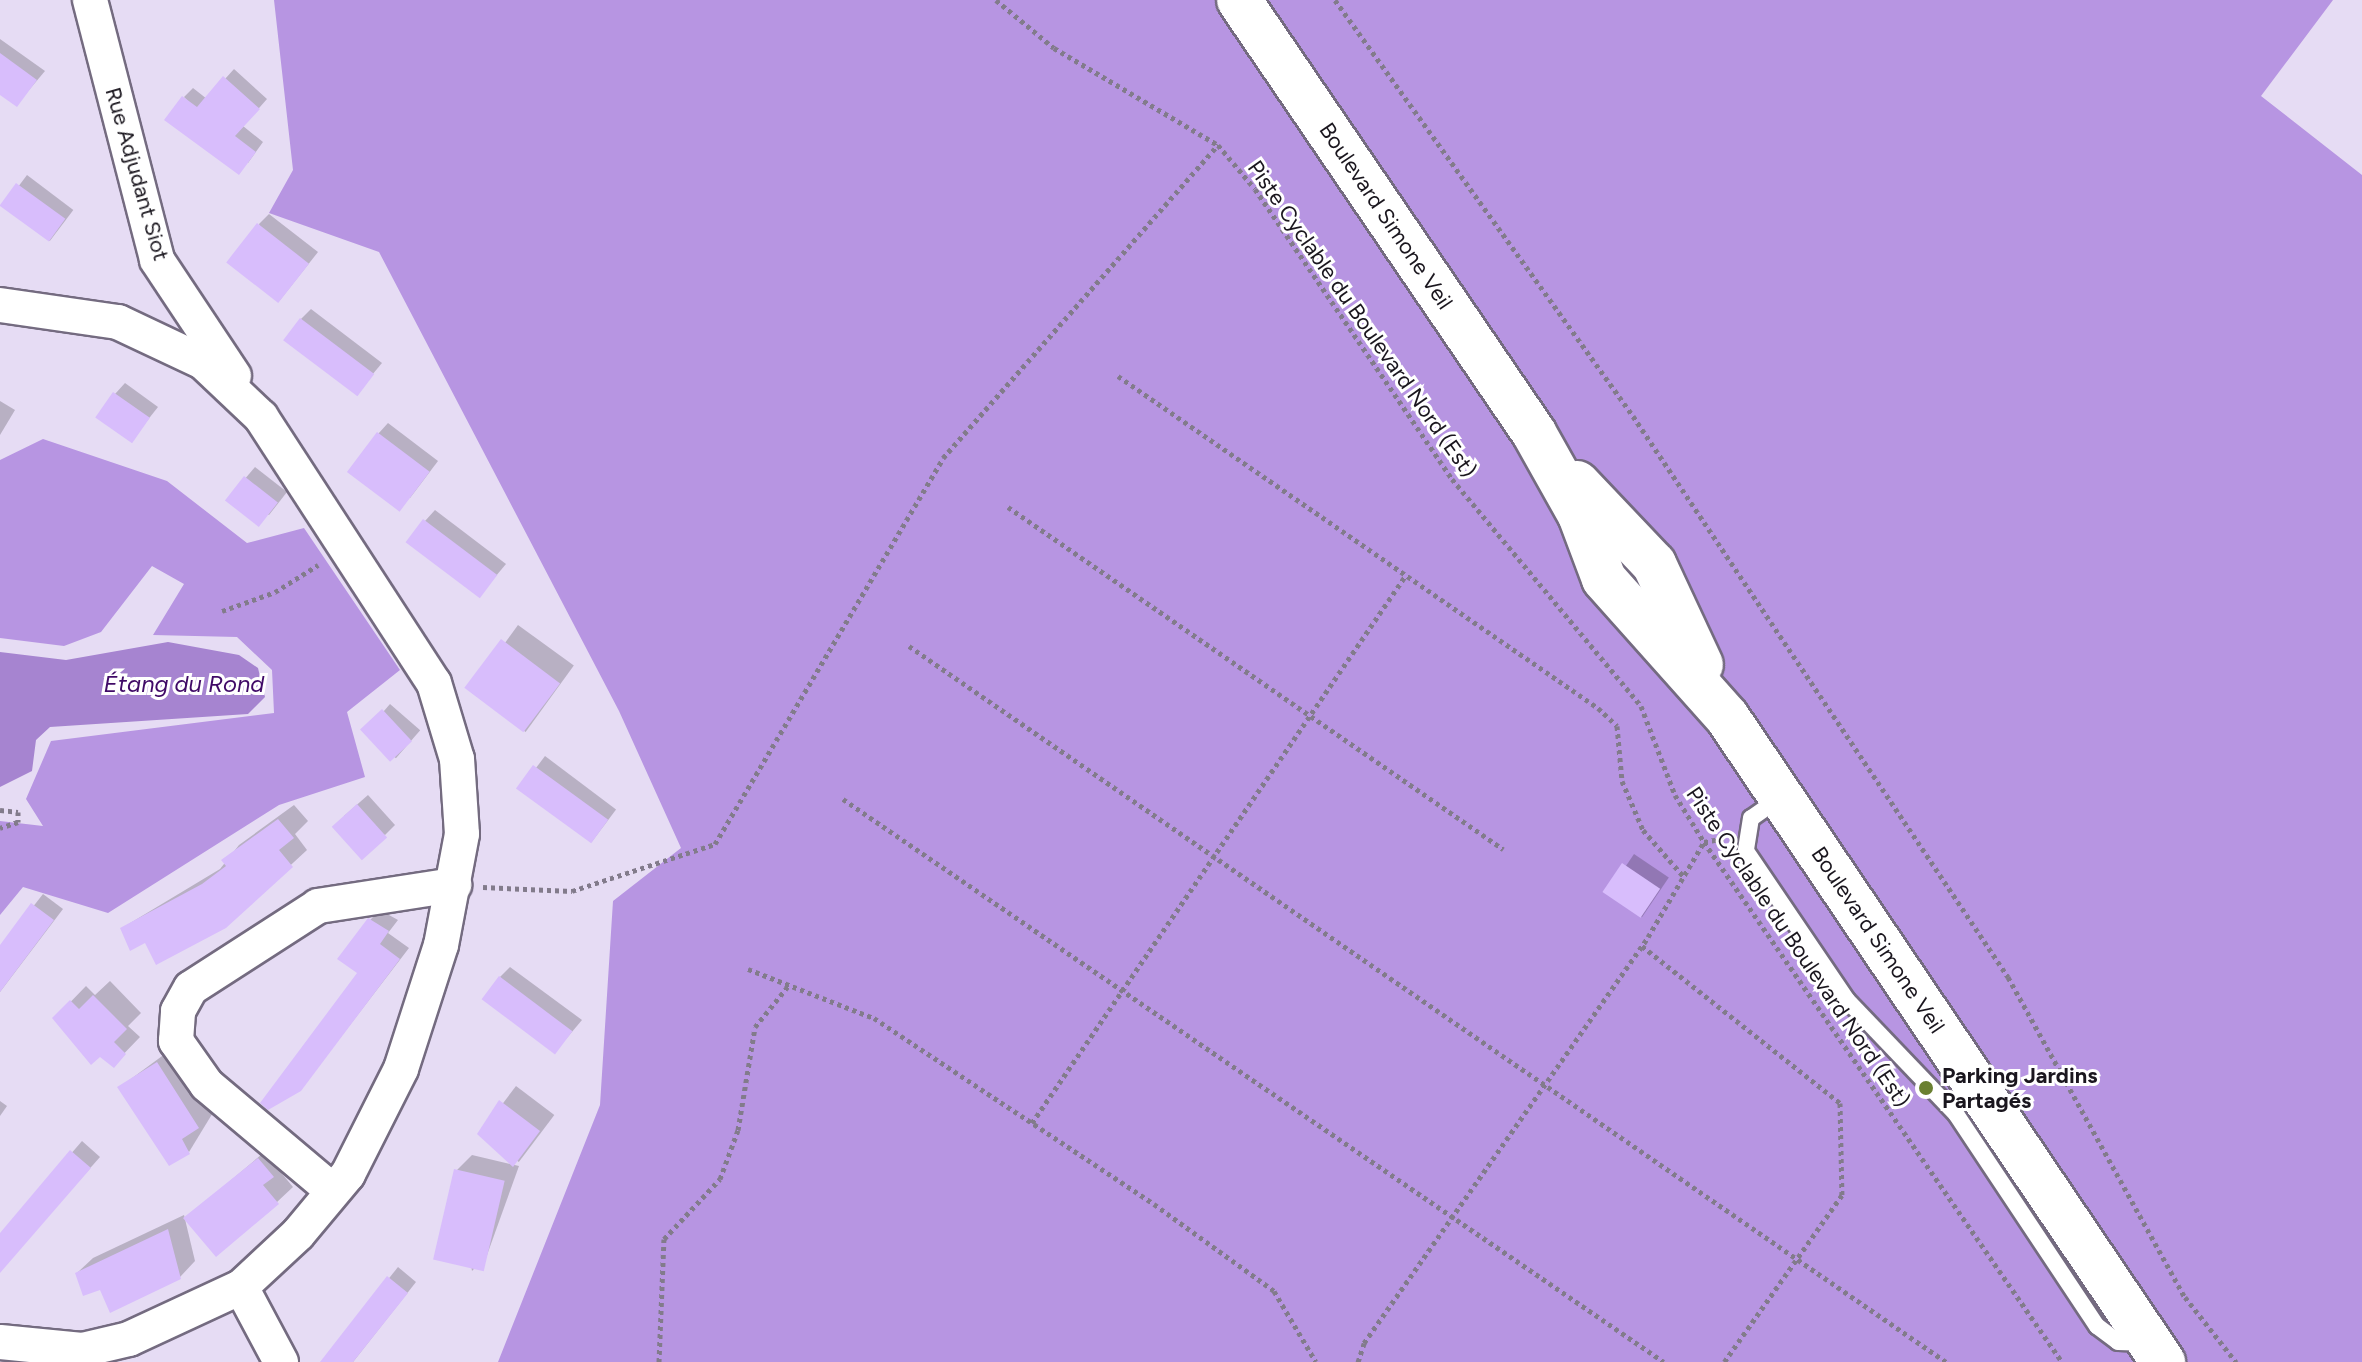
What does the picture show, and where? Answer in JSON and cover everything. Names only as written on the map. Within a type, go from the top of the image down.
[{"type":"main road","name":"Boulevard Simone Veil","points":[[1239,0],[1534,433],[1654,564],[1727,717],[2157,1352]]},
{"type":"street","name":"Rue Adjudant Siot","points":[[90,0],[157,260],[261,417]]},
{"type":"street","points":[[0,305],[118,322],[203,362],[261,417],[434,683],[457,759],[462,834],[454,885],[401,1069],[333,1191],[241,1287],[129,1339],[82,1350],[0,1343],[1,1362]]},
{"type":"street","points":[[333,1191],[207,1085],[176,1041],[178,1011],[191,988],[318,906],[454,885]]},
{"type":"street","points":[[241,1287],[281,1362]]},
{"type":"lane","points":[[1781,797],[1751,818],[1746,851],[1847,1000],[1956,1114],[2097,1326],[2118,1342],[2157,1352]]},
{"type":"path","name":"Piste Cyclable du Boulevard Nord (Est)","points":[[996,0],[1054,48],[1218,145],[1297,247],[1452,479],[1641,706],[1675,795],[1704,842],[2062,1362]]},
{"type":"path","points":[[1335,0],[1633,416],[2008,977],[2185,1297],[2236,1362]]},
{"type":"path","points":[[454,885],[572,891],[715,844],[943,458],[1218,145]]},
{"type":"path","points":[[1118,376],[1406,575],[1617,726],[1622,781],[1643,830],[1684,877]]},
{"type":"path","points":[[1008,507],[1503,849]]},
{"type":"path","points":[[222,611],[275,592],[345,545]]},
{"type":"path","points":[[1032,1123],[1406,575]]},
{"type":"path","points":[[909,646],[1547,1081],[1946,1362]]},
{"type":"path","points":[[843,799],[1664,1362]]},
{"type":"path","points":[[0,810],[18,812],[18,822],[0,828]]},
{"type":"path","points":[[1358,1362],[1452,1217],[1642,946],[1704,842]]},
{"type":"path","points":[[1642,946],[1840,1103],[1842,1195],[1724,1362]]},
{"type":"path","points":[[748,969],[874,1018],[1032,1123],[1274,1291],[1316,1362]]},
{"type":"path","points":[[659,1362],[664,1239],[720,1179],[738,1130],[755,1027],[789,985]]},
{"type":"shaded area","points":[[274,0],[2333,0],[2261,96],[2362,175],[2362,1362],[498,1362],[600,1105],[613,901],[681,848],[619,711],[379,252],[269,213],[293,170]]},
{"type":"shaded area","points":[[43,439],[167,481],[247,543],[304,528],[400,670],[347,712],[365,777],[279,805],[108,913],[23,887],[0,915],[0,821],[43,826],[26,799],[51,741],[274,713],[272,670],[237,637],[153,635],[184,584],[152,566],[101,632],[64,646],[0,638],[0,460]]},
{"type":"water","name":"Étang du Rond","points":[[168,642],[239,655],[258,668],[265,697],[248,714],[50,727],[36,740],[32,771],[0,787],[0,652],[66,660]]},
{"type":"building","points":[[0,53],[37,80],[17,107],[0,95]]},
{"type":"building","points":[[223,76],[260,109],[235,136],[256,152],[239,175],[164,120],[182,96],[197,107]]},
{"type":"building","points":[[16,183],[65,219],[49,242],[0,206]]},
{"type":"building","points":[[257,223],[309,264],[278,303],[226,262]]},
{"type":"building","points":[[300,318],[374,374],[357,396],[283,340]]},
{"type":"building","points":[[113,392],[150,418],[132,443],[95,417]]},
{"type":"building","points":[[377,432],[430,472],[400,512],[347,472]]},
{"type":"building","points":[[244,476],[278,502],[259,527],[225,500]]},
{"type":"building","points":[[423,519],[497,575],[480,598],[406,542]]},
{"type":"building","points":[[501,639],[560,684],[523,732],[464,688]]},
{"type":"building","points":[[382,709],[412,741],[390,762],[360,729]]},
{"type":"building","points":[[533,765],[608,820],[591,843],[516,788]]},
{"type":"building","points":[[357,804],[387,837],[362,860],[332,827]]},
{"type":"building","points":[[278,819],[294,838],[279,850],[293,867],[226,928],[156,965],[145,943],[130,951],[120,928],[202,884],[226,866],[221,860]]},
{"type":"building","points":[[1622,863],[1660,889],[1641,918],[1602,892]]},
{"type":"building","points":[[31,903],[54,920],[0,992],[0,945]]},
{"type":"building","points":[[368,918],[389,931],[380,944],[400,959],[301,1091],[268,1110],[260,1103],[357,973],[337,959]]},
{"type":"building","points":[[499,976],[572,1031],[555,1055],[482,999]]},
{"type":"building","points":[[93,995],[127,1029],[114,1042],[126,1054],[114,1068],[100,1057],[91,1065],[52,1018],[70,1000],[79,1009]]},
{"type":"building","points":[[157,1062],[199,1128],[182,1139],[190,1154],[169,1166],[117,1087]]},
{"type":"building","points":[[499,1100],[540,1131],[513,1167],[477,1134]]},
{"type":"building","points":[[70,1150],[91,1168],[0,1273],[0,1233]]},
{"type":"building","points":[[258,1158],[274,1177],[263,1185],[279,1204],[216,1257],[183,1218]]},
{"type":"building","points":[[454,1169],[505,1181],[484,1271],[433,1260]]},
{"type":"building","points":[[168,1229],[181,1279],[110,1313],[100,1290],[83,1296],[75,1273]]},
{"type":"building","points":[[387,1276],[408,1293],[353,1362],[320,1362]]},
{"type":"place","name":"Parking Jardins Partagés","points":[[1926,1088]]}]
